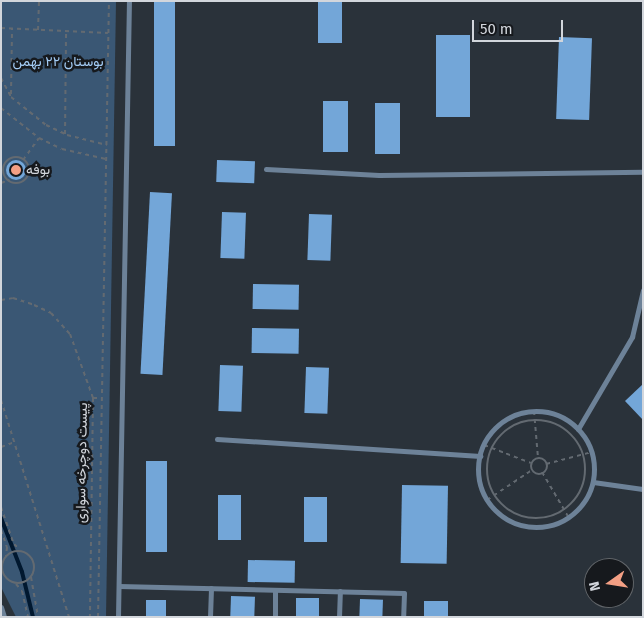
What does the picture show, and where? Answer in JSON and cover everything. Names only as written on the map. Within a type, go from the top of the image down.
[{"type":"lane","points":[[118,617],[129,1]]},
{"type":"lane","points":[[266,169],[379,175],[643,172]]},
{"type":"lane","points":[[578,429],[632,338],[643,290]]},
{"type":"lane","points":[[534,411],[560,416],[578,429],[592,452],[593,482],[584,503],[568,518],[546,527],[524,526],[503,517],[487,500],[479,479],[480,456],[484,445],[505,420],[534,411]]},
{"type":"lane","points":[[217,439],[480,456]]},
{"type":"lane","points":[[593,482],[643,489]]},
{"type":"lane","points":[[119,586],[404,593],[404,617]]},
{"type":"lane","points":[[210,617],[211,588]]},
{"type":"lane","points":[[275,590],[275,617]]},
{"type":"lane","points":[[339,617],[340,591]]},
{"type":"lane","points":[[1,607],[4,617]]},
{"type":"path","points":[[38,30],[39,1]]},
{"type":"path","points":[[98,617],[109,1]]},
{"type":"path","points":[[1,28],[108,34]]},
{"type":"path","points":[[11,97],[12,29]]},
{"type":"path","points":[[65,134],[66,31]]},
{"type":"path","points":[[1,78],[11,97],[27,112],[65,134],[107,145]]},
{"type":"path","points":[[1,108],[39,138],[62,149],[106,159]]},
{"type":"path","points":[[23,160],[39,138]]},
{"type":"path","points":[[1,183],[9,180],[23,181],[29,173],[27,163],[19,157],[9,159],[3,167],[9,180]]},
{"type":"path","name":"پیست دوچرخه سواری","points":[[1,300],[13,298],[51,313],[70,334],[93,398],[90,617]]},
{"type":"path","points":[[93,398],[102,398]]},
{"type":"path","points":[[1,400],[69,617]]},
{"type":"path","points":[[534,411],[538,458],[546,464]]},
{"type":"path","points":[[535,420],[564,429],[578,443],[583,454],[585,470],[581,489],[564,510],[545,518],[526,517],[508,509],[495,495],[487,468],[492,448],[510,428],[535,420]]},
{"type":"path","points":[[1,447],[15,442]]},
{"type":"path","points":[[484,445],[532,463]]},
{"type":"path","points":[[542,472],[546,464],[592,452]]},
{"type":"path","points":[[532,463],[538,458]]},
{"type":"path","points":[[532,463],[532,470]]},
{"type":"path","points":[[487,500],[532,470],[542,472],[568,518]]},
{"type":"path","points":[[1,507],[14,544],[34,561],[31,577],[38,617]]},
{"type":"path","points":[[1,530],[7,547],[3,573],[22,591],[28,617]]},
{"type":"path","points":[[6,557],[21,551]]},
{"type":"path","points":[[16,584],[31,577]]},
{"type":"green space","name":"بوستان ۲۲ بهمن","points":[[1,1],[116,1],[106,617],[16,617],[1,587]]},
{"type":"building","points":[[154,1],[175,1],[175,146],[154,146]]},
{"type":"building","points":[[318,1],[342,1],[342,43],[318,43]]},
{"type":"building","points":[[436,35],[470,35],[470,117],[436,117]]},
{"type":"building","points":[[559,37],[592,38],[589,120],[556,119]]},
{"type":"building","points":[[323,101],[348,101],[348,152],[323,152]]},
{"type":"building","points":[[375,103],[400,103],[400,154],[375,154]]},
{"type":"building","name":"بوفه","points":[[16,160],[23,163],[26,170],[23,177],[16,180],[9,177],[6,170],[9,163]]},
{"type":"building","points":[[217,160],[255,161],[254,183],[216,182]]},
{"type":"building","points":[[150,192],[172,193],[162,375],[140,374]]},
{"type":"building","points":[[222,212],[246,213],[244,259],[220,258]]},
{"type":"building","points":[[309,214],[332,215],[330,261],[307,260]]},
{"type":"building","points":[[253,284],[299,285],[299,310],[253,309]]},
{"type":"building","points":[[252,328],[299,329],[299,354],[252,353]]},
{"type":"building","points":[[220,365],[243,366],[241,412],[218,411]]},
{"type":"building","points":[[306,367],[329,368],[327,414],[304,413]]},
{"type":"building","points":[[643,384],[643,420],[625,401]]},
{"type":"building","points":[[146,461],[167,461],[167,552],[146,552]]},
{"type":"building","points":[[402,485],[448,486],[447,564],[401,563]]},
{"type":"building","points":[[218,495],[241,495],[241,540],[218,540]]},
{"type":"building","points":[[304,497],[327,497],[327,542],[304,542]]},
{"type":"building","points":[[248,560],[295,561],[295,583],[248,582]]},
{"type":"building","points":[[231,596],[255,597],[254,617],[230,617]]},
{"type":"building","points":[[296,598],[319,598],[319,617],[296,617]]},
{"type":"building","points":[[360,599],[383,600],[382,617],[359,617]]},
{"type":"building","points":[[146,600],[166,600],[166,617],[146,617]]},
{"type":"building","points":[[424,601],[448,601],[448,617],[424,617]]},
{"type":"waterway","points":[[1,518],[22,572],[33,617]]},
{"type":"place","name":"بوفه","points":[[16,170]]}]
